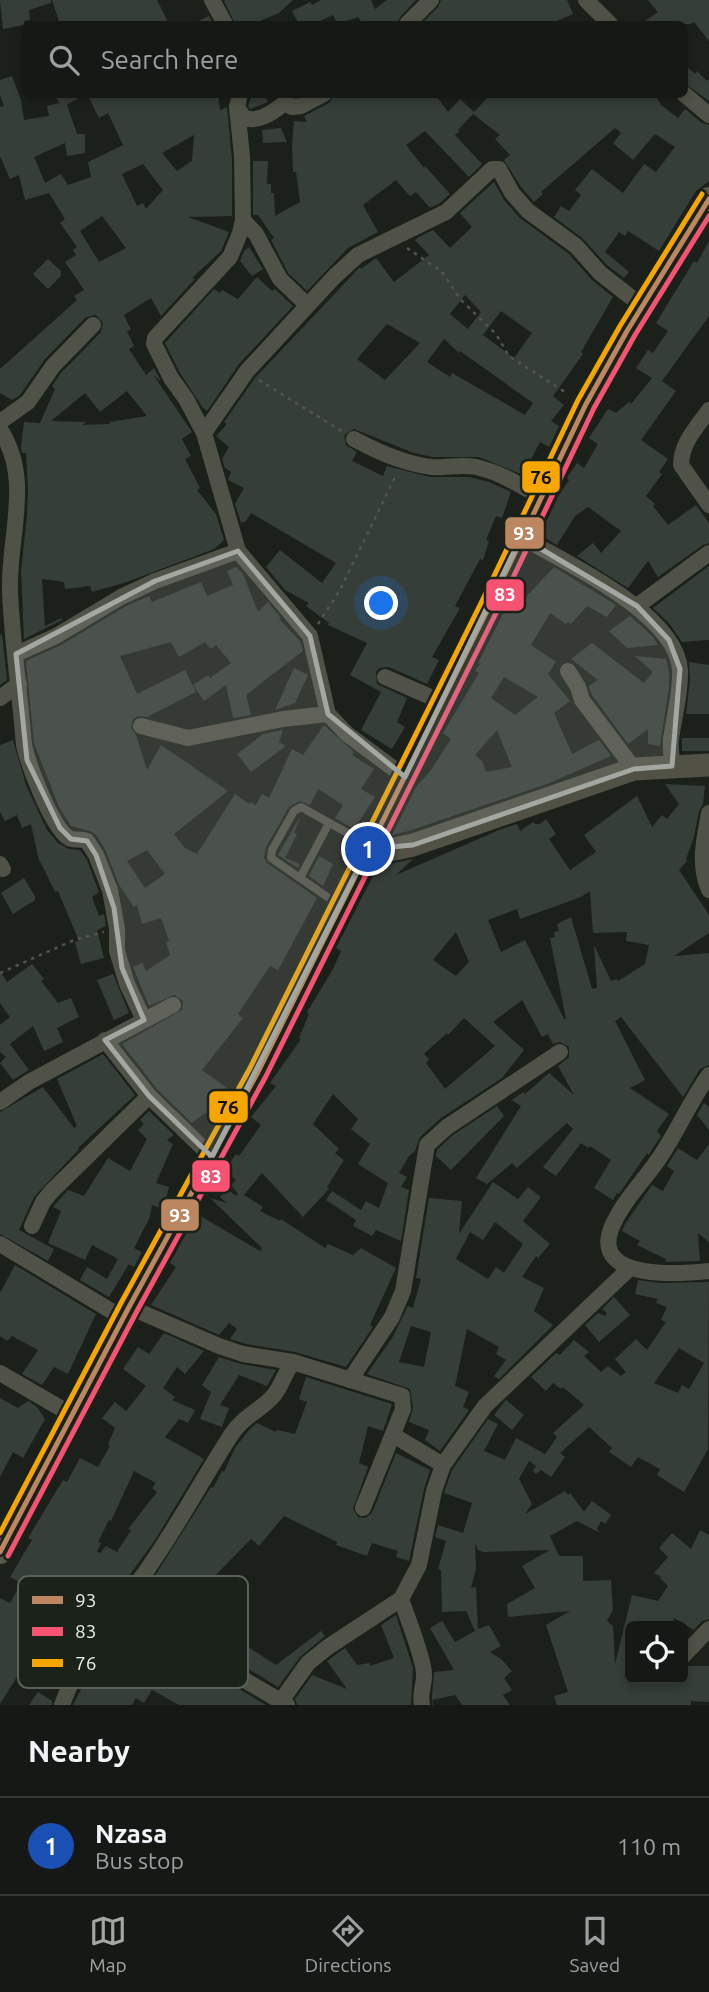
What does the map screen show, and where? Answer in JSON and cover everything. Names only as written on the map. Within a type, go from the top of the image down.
[{"type":"main road","points":[[0,1552],[74,1416],[126,1312],[212,1157],[341,907],[586,404],[642,306],[709,199]]},
{"type":"main road","points":[[369,847],[390,850],[413,845],[634,769],[709,765]]},
{"type":"street","points":[[212,0],[223,21]]},
{"type":"street","points":[[410,21],[431,0]]},
{"type":"street","points":[[586,0],[607,21]]},
{"type":"street","points":[[688,97],[709,115]]},
{"type":"street","points":[[239,101],[244,118],[253,121],[274,112],[286,102],[292,107],[301,106],[316,98]]},
{"type":"street","points":[[239,101],[243,220],[230,257],[155,338],[154,344],[204,433],[238,551],[310,636],[328,713],[346,734],[405,777]]},
{"type":"street","points":[[204,433],[247,371],[307,305],[358,255],[446,212],[492,169],[499,169],[512,193],[528,211],[576,246],[600,273],[642,306]]},
{"type":"street","points":[[243,220],[256,234],[280,279],[307,305]]},
{"type":"street","points":[[0,422],[28,402],[53,366],[93,325]]},
{"type":"street","points":[[709,410],[687,441],[681,464],[709,505]]},
{"type":"street","points":[[0,429],[13,456],[18,480],[10,589],[24,745],[33,776],[60,828],[71,839],[88,841],[93,847],[110,890],[117,929],[117,951],[122,968],[144,1020]]},
{"type":"street","points":[[355,439],[374,450],[402,460],[434,467],[480,467],[497,473],[541,497]]},
{"type":"street","points":[[521,537],[638,606],[669,640],[680,668],[678,712],[671,740],[672,766]]},
{"type":"street","points":[[16,654],[56,636],[121,597],[155,581],[238,551]]},
{"type":"street","points":[[638,606],[709,553]]},
{"type":"street","points":[[568,671],[582,700],[634,769]]},
{"type":"street","points":[[385,677],[442,702]]},
{"type":"street","points":[[0,698],[19,684]]},
{"type":"street","points":[[141,726],[188,738],[328,713]]},
{"type":"street","points":[[709,813],[702,870],[709,890]]},
{"type":"street","points":[[0,1102],[29,1082],[173,1005]]},
{"type":"street","points":[[105,1040],[149,1096],[212,1157]]},
{"type":"street","points":[[349,1380],[393,1317],[403,1291],[427,1146],[447,1127],[560,1052]]},
{"type":"street","points":[[709,1075],[662,1153],[620,1211],[610,1231],[608,1245],[615,1261],[630,1268],[651,1272],[709,1271]]},
{"type":"street","points":[[32,1226],[51,1192],[149,1096]]},
{"type":"street","points":[[0,1244],[126,1312],[243,1354],[293,1362],[402,1396],[403,1409],[363,1508]]},
{"type":"street","points":[[248,1682],[284,1703],[308,1663],[401,1599],[419,1565],[434,1491],[443,1465],[485,1406],[630,1268]]},
{"type":"street","points":[[142,1576],[239,1423],[273,1396],[293,1362]]},
{"type":"street","points":[[0,1373],[74,1416]]},
{"type":"street","points":[[393,1435],[443,1465]]},
{"type":"street","points":[[401,1599],[424,1668],[420,1694],[422,1705]]},
{"type":"street","points":[[688,1651],[709,1629]]},
{"type":"street","points":[[62,1705],[69,1688]]},
{"type":"lane","points":[[341,907],[271,858],[272,850],[294,811],[301,807],[369,847]]},
{"type":"lane","points":[[300,878],[329,823]]},
{"type":"path","points":[[388,240],[414,251],[442,272],[461,300],[496,334],[509,356],[586,404]]},
{"type":"path","points":[[247,371],[355,439]]},
{"type":"path","points":[[310,636],[340,590],[402,460]]},
{"type":"path","points":[[0,972],[74,940],[117,929]]},
{"type":"highlighted area","points":[[521,537],[637,606],[669,640],[680,669],[672,766],[634,769],[413,845],[368,849],[212,1157],[149,1096],[105,1040],[144,1020],[122,968],[114,908],[96,855],[87,841],[71,839],[60,828],[27,760],[16,654],[155,581],[238,551],[310,636],[328,714],[405,777]]},
{"type":"building","points":[[0,0],[51,0],[51,3],[29,10],[30,20],[21,21],[21,26],[3,29]]},
{"type":"building","points":[[52,0],[157,0],[168,21],[59,21]]},
{"type":"building","points":[[293,0],[279,13],[260,21],[234,21],[224,1]]},
{"type":"building","points":[[321,0],[371,0],[375,9],[387,0],[416,0],[398,21],[361,21],[358,17],[336,21],[333,15],[320,21],[297,21],[292,11],[310,2],[312,5]]},
{"type":"building","points":[[441,0],[567,0],[573,14],[557,21],[424,21]]},
{"type":"building","points":[[648,0],[709,0],[709,41],[694,22],[688,24],[688,21],[645,21],[658,12]]},
{"type":"building","points":[[209,16],[212,21],[198,21]]},
{"type":"building","points":[[688,68],[695,74],[697,71],[707,81],[709,79],[709,101],[688,86]]},
{"type":"building","points":[[12,76],[21,100],[24,120],[49,116],[47,106],[59,103],[56,98],[78,98],[67,105],[77,134],[85,134],[85,153],[67,156],[65,143],[34,157],[45,183],[61,174],[68,185],[91,177],[88,162],[123,145],[108,113],[99,118],[89,98],[218,98],[220,110],[227,107],[232,160],[232,216],[188,217],[229,232],[221,251],[192,278],[195,279],[161,316],[151,298],[124,315],[134,346],[129,349],[146,375],[154,368],[161,381],[154,376],[192,432],[182,439],[191,456],[185,459],[200,488],[197,490],[216,514],[224,540],[214,549],[127,582],[92,592],[90,586],[65,589],[64,582],[42,579],[45,626],[61,618],[62,620],[24,639],[21,571],[28,488],[26,453],[22,453],[21,448],[24,422],[40,423],[55,389],[52,386],[101,332],[103,323],[96,315],[86,317],[45,359],[20,395],[12,400],[0,393],[0,369],[77,300],[74,296],[84,290],[65,262],[76,255],[73,250],[77,247],[60,223],[65,219],[49,193],[25,200],[19,175],[10,179],[0,156],[0,107],[4,106],[0,95],[0,80]],"holes":[[[194,135],[192,161],[177,171],[162,153]],[[143,164],[163,190],[146,209],[143,203],[137,206],[122,174]],[[102,216],[126,248],[99,262],[80,231]],[[127,391],[147,416],[109,422],[110,424],[82,425],[86,422],[51,421],[85,393],[100,412]]]},
{"type":"building","points":[[251,98],[266,98],[268,102],[250,109],[248,105]]},
{"type":"building","points":[[333,98],[438,98],[448,112],[460,99],[474,112],[487,98],[657,98],[661,105],[678,118],[685,109],[702,123],[709,125],[709,181],[696,191],[659,251],[628,231],[625,236],[619,232],[605,252],[629,272],[624,278],[607,265],[582,238],[554,217],[561,206],[569,211],[581,195],[575,190],[592,169],[623,193],[644,164],[656,172],[675,147],[655,134],[633,160],[613,143],[621,133],[615,128],[541,192],[543,194],[534,202],[504,160],[510,155],[495,139],[500,135],[473,114],[455,135],[482,164],[469,177],[425,131],[406,145],[450,194],[430,208],[416,192],[410,196],[396,180],[363,205],[378,232],[348,248],[307,291],[288,273],[271,240],[274,238],[258,215],[253,215],[253,161],[268,161],[267,184],[271,184],[271,193],[274,193],[275,216],[300,202],[296,172],[293,172],[294,121],[307,122],[304,116],[329,103]]},
{"type":"building","points":[[281,128],[287,142],[263,143],[262,130]]},
{"type":"building","points":[[494,182],[504,200],[520,218],[569,254],[592,280],[613,297],[581,352],[583,354],[553,396],[564,405],[551,421],[559,426],[550,446],[540,442],[523,475],[479,457],[433,457],[414,453],[354,429],[344,435],[346,445],[357,452],[352,461],[383,476],[387,466],[430,477],[469,477],[511,492],[502,518],[496,516],[486,540],[489,541],[483,560],[480,559],[455,606],[460,608],[432,657],[439,660],[427,684],[389,667],[379,668],[376,672],[377,684],[407,698],[397,722],[405,727],[392,749],[361,730],[381,692],[350,675],[367,643],[328,625],[329,623],[306,606],[309,603],[285,590],[266,567],[280,550],[322,583],[336,563],[251,513],[246,521],[241,523],[235,504],[244,488],[228,480],[231,472],[225,468],[222,459],[229,447],[216,436],[227,424],[224,422],[255,378],[360,267],[361,269],[376,258],[394,282],[429,255],[415,240],[419,237],[433,230],[450,248],[472,227],[460,213]],"holes":[[[465,295],[481,312],[468,329],[450,314]],[[501,311],[532,333],[514,358],[483,335]],[[387,324],[420,343],[385,380],[357,359]],[[444,339],[459,353],[460,351],[533,403],[525,415],[452,373],[450,377],[427,362]]]},
{"type":"building","points":[[709,241],[709,316],[662,381],[676,391],[641,440],[668,459],[659,472],[662,474],[646,496],[655,504],[653,506],[668,525],[696,505],[709,523],[709,543],[658,577],[648,561],[628,588],[577,556],[593,543],[601,553],[621,531],[588,507],[575,516],[557,545],[540,535],[569,480],[567,478],[570,473],[577,463],[584,468],[598,444],[589,438],[608,409],[616,413],[629,402],[631,404],[652,378],[636,368],[648,350],[653,353],[668,331],[656,323]]},
{"type":"building","points":[[249,247],[263,269],[252,276],[240,261]]},
{"type":"building","points":[[48,259],[61,271],[61,276],[48,289],[33,274]]},
{"type":"building","points":[[257,277],[293,306],[239,364],[207,411],[180,373],[165,343],[214,289],[220,293],[222,290],[238,299]]},
{"type":"building","points":[[709,566],[709,640],[682,642],[669,623],[653,608]]},
{"type":"building","points":[[236,567],[243,574],[258,612],[268,602],[281,618],[279,619],[300,641],[303,651],[246,695],[251,715],[233,718],[226,685],[204,701],[193,685],[208,675],[210,678],[231,663],[216,645],[211,649],[205,642],[179,657],[171,642],[120,656],[137,694],[185,670],[196,692],[147,717],[139,716],[133,719],[131,728],[136,735],[147,770],[161,745],[228,791],[174,834],[185,848],[197,854],[235,794],[249,804],[250,802],[256,805],[262,794],[269,798],[292,749],[303,755],[324,725],[354,752],[352,755],[374,769],[361,789],[375,797],[354,829],[335,818],[343,805],[318,789],[310,805],[300,801],[289,807],[266,847],[264,858],[267,863],[317,898],[278,970],[270,966],[238,1014],[243,1018],[202,1070],[227,1088],[207,1114],[192,1123],[157,1089],[122,1044],[182,1010],[183,1001],[174,995],[149,1006],[133,967],[142,963],[146,971],[170,955],[166,942],[169,941],[161,918],[142,924],[137,905],[134,907],[119,885],[106,851],[96,835],[71,826],[59,807],[34,743],[26,661],[61,645],[126,606],[149,596],[152,602],[201,582],[207,596],[233,585],[227,571]],"holes":[[[147,850],[165,874],[145,888],[127,861]]]},
{"type":"building","points":[[554,567],[616,605],[607,617],[587,606],[571,624],[566,624],[550,613],[531,645],[556,662],[548,674],[570,701],[554,713],[572,754],[599,740],[611,756],[547,784],[392,835],[416,787],[431,770],[451,739],[443,733],[479,673],[475,671],[480,664],[478,663],[513,594],[524,599]],"holes":[[[504,677],[538,697],[515,715],[491,698]],[[497,730],[512,767],[486,772],[482,761],[475,755]]]},
{"type":"building","points":[[630,616],[658,645],[627,648],[609,631]]},
{"type":"building","points":[[2,634],[7,680],[0,685],[0,635]]},
{"type":"building","points":[[592,643],[644,683],[653,672],[635,656],[666,659],[669,687],[660,746],[648,744],[648,729],[628,744],[592,695],[589,686],[598,680],[571,659]]},
{"type":"building","points":[[689,662],[709,665],[709,714],[686,714]]},
{"type":"building","points":[[294,668],[308,675],[295,703],[275,710]]},
{"type":"building","points":[[283,730],[279,742],[286,746],[251,772],[237,754],[263,734]]},
{"type":"building","points":[[682,738],[709,738],[709,751],[682,751]]},
{"type":"building","points":[[13,740],[26,785],[47,830],[58,843],[69,849],[80,850],[87,860],[99,892],[92,897],[99,916],[104,914],[106,926],[97,930],[104,958],[81,964],[75,942],[79,941],[58,891],[55,892],[39,861],[31,824],[22,828],[17,815],[5,821],[0,812],[0,745]]},
{"type":"building","points":[[665,784],[705,786],[703,804],[687,861],[679,870],[709,915],[709,933],[674,956],[709,953],[709,1065],[700,1069],[683,1097],[621,1017],[615,1021],[645,1080],[630,1088],[669,1114],[657,1131],[661,1136],[649,1155],[647,1153],[613,1200],[594,1188],[611,1160],[590,1146],[588,1148],[581,1143],[556,1176],[543,1167],[573,1129],[567,1123],[517,1168],[512,1163],[487,1184],[476,1178],[521,1106],[512,1100],[523,1092],[525,1094],[549,1073],[574,1095],[558,1066],[569,1057],[569,1047],[560,1042],[553,1044],[548,1034],[542,1037],[522,1000],[493,1022],[524,1050],[502,1078],[441,1118],[420,1137],[415,1151],[399,1173],[407,1177],[401,1187],[409,1190],[401,1241],[376,1230],[372,1236],[353,1226],[356,1220],[326,1200],[332,1191],[361,1210],[366,1201],[379,1208],[388,1183],[358,1164],[370,1144],[351,1129],[358,1119],[333,1094],[313,1124],[339,1149],[335,1153],[344,1160],[327,1187],[329,1189],[303,1217],[262,1173],[244,1195],[263,1207],[260,1211],[280,1221],[281,1219],[325,1248],[328,1244],[353,1255],[361,1248],[396,1268],[370,1325],[373,1327],[346,1367],[295,1352],[230,1339],[237,1329],[229,1323],[219,1335],[151,1305],[176,1267],[170,1263],[197,1214],[260,1251],[262,1248],[210,1198],[227,1203],[220,1197],[227,1189],[236,1196],[238,1194],[231,1185],[236,1180],[224,1171],[236,1154],[239,1156],[261,1125],[251,1117],[276,1086],[270,1083],[301,1039],[299,1038],[309,1014],[307,1012],[332,971],[341,951],[336,948],[372,878],[388,864],[413,859],[396,875],[499,830],[517,824],[520,831],[533,822],[540,824],[546,819],[556,834],[549,839],[570,870],[596,852],[584,835],[637,796],[652,827],[662,815],[667,819],[679,804]],"holes":[[[590,891],[593,933],[627,932],[626,941],[649,945],[645,964],[618,981],[611,981],[594,945],[597,988],[592,989],[571,917],[557,924],[559,931],[554,932],[555,937],[550,938],[564,1019],[525,940],[501,952],[488,920],[517,909],[520,919],[581,897]],[[456,932],[469,962],[456,976],[433,960]],[[464,1018],[495,1046],[445,1089],[426,1063],[429,1059],[424,1054],[447,1033],[448,1035]]]},
{"type":"building","points":[[301,815],[294,833],[297,834],[285,858],[300,864],[298,868],[278,855]]},
{"type":"building","points":[[319,856],[333,864],[323,886],[309,876]]},
{"type":"building","points":[[24,878],[35,900],[13,914],[1,893]]},
{"type":"building","points":[[32,964],[58,1003],[71,998],[79,1017],[57,1028],[63,1042],[44,1051],[33,1026],[10,1044],[29,1070],[13,1080],[0,1063],[6,1057],[0,1052],[0,1025],[10,1017],[0,1003],[0,971],[7,982]]},
{"type":"building","points":[[113,974],[129,1013],[114,1020],[97,980]]},
{"type":"building","points":[[103,1054],[135,1095],[78,1148],[34,1197],[19,1230],[54,1249],[48,1261],[0,1234],[0,1112],[43,1087],[74,1128],[77,1126],[57,1079]]},
{"type":"building","points":[[704,1103],[709,1107],[709,1130],[697,1115]]},
{"type":"building","points":[[497,1106],[504,1116],[451,1170],[436,1156],[437,1150],[453,1135]]},
{"type":"building","points":[[149,1111],[174,1135],[167,1140],[173,1144],[156,1183],[169,1187],[163,1209],[152,1205],[150,1217],[134,1248],[142,1252],[134,1267],[129,1264],[109,1297],[80,1280],[87,1267],[107,1279],[118,1259],[92,1245],[85,1260],[48,1243],[61,1211],[53,1207],[68,1190],[84,1196],[108,1158],[130,1171],[147,1139],[138,1130],[144,1124],[140,1120]]},
{"type":"building","points":[[709,1144],[709,1242],[698,1233],[700,1261],[665,1262],[666,1259],[637,1245],[640,1241],[622,1231],[652,1185],[663,1191],[674,1171],[667,1166],[678,1148],[697,1160]]},
{"type":"building","points":[[493,1182],[518,1199],[528,1187],[541,1197],[523,1221],[550,1244],[538,1258],[536,1256],[522,1277],[544,1288],[534,1311],[553,1325],[499,1379],[494,1376],[506,1360],[496,1354],[499,1347],[467,1329],[455,1386],[469,1392],[463,1407],[469,1410],[440,1451],[425,1440],[429,1430],[409,1422],[413,1408],[410,1389],[367,1374],[392,1338],[408,1306],[413,1308],[421,1279],[416,1278],[429,1198],[462,1201],[459,1234]],"holes":[[[495,1222],[523,1244],[504,1273],[496,1267],[488,1279],[456,1259],[470,1232],[483,1240]],[[411,1326],[431,1332],[424,1367],[399,1362]]]},
{"type":"building","points":[[15,1265],[96,1314],[68,1374],[54,1367],[42,1385],[22,1374],[38,1350],[12,1336],[7,1341],[0,1336],[0,1293]]},
{"type":"building","points":[[638,1280],[660,1283],[709,1282],[708,1449],[684,1492],[657,1475],[660,1469],[638,1457],[631,1467],[609,1452],[612,1448],[589,1427],[560,1453],[565,1457],[551,1477],[541,1470],[536,1474],[533,1471],[536,1466],[529,1461],[519,1479],[532,1504],[525,1514],[565,1491],[568,1495],[570,1493],[584,1512],[592,1501],[611,1515],[605,1524],[601,1521],[597,1529],[600,1533],[577,1521],[550,1536],[559,1556],[583,1556],[583,1581],[611,1580],[613,1610],[607,1621],[613,1626],[615,1664],[625,1623],[625,1684],[688,1684],[688,1666],[709,1666],[709,1702],[691,1701],[691,1705],[557,1705],[554,1696],[568,1692],[546,1625],[570,1611],[508,1617],[507,1604],[535,1588],[522,1566],[550,1550],[483,1552],[478,1550],[475,1543],[476,1569],[471,1588],[476,1587],[478,1629],[489,1625],[501,1646],[490,1652],[512,1671],[504,1678],[512,1690],[503,1695],[510,1705],[462,1705],[455,1695],[432,1700],[434,1672],[454,1670],[430,1628],[442,1621],[455,1642],[475,1631],[466,1611],[442,1612],[441,1570],[438,1569],[446,1541],[435,1537],[438,1525],[463,1533],[472,1503],[444,1493],[452,1470],[488,1419],[498,1424],[484,1451],[505,1460],[516,1438],[545,1454],[557,1437],[553,1433],[584,1405],[563,1387],[561,1389],[553,1383],[546,1391],[531,1377],[556,1353],[560,1355],[574,1340],[589,1352],[584,1356],[601,1372],[608,1366],[621,1376],[626,1372],[615,1359],[636,1339],[647,1350],[666,1322],[661,1320],[667,1307],[656,1303],[658,1299],[635,1294]],"holes":[[[679,1348],[704,1363],[689,1389],[682,1385],[678,1393],[654,1383]]]},
{"type":"building","points":[[614,1297],[630,1315],[599,1342],[585,1325],[598,1313],[605,1316],[607,1313],[602,1309]]},
{"type":"building","points":[[164,1333],[204,1351],[185,1374],[177,1367],[163,1388],[175,1397],[172,1400],[195,1410],[188,1423],[179,1419],[165,1437],[204,1459],[155,1540],[129,1576],[18,1576],[18,1581],[10,1577],[32,1540],[28,1538],[63,1480],[67,1482],[80,1458],[98,1467],[110,1446],[108,1444],[115,1428],[102,1418],[115,1402],[126,1411],[146,1386],[123,1369],[138,1347],[149,1354]],"holes":[[[134,1471],[156,1483],[152,1488],[157,1492],[128,1529],[131,1530],[117,1552],[106,1546],[100,1553],[97,1552],[101,1543],[98,1542]]]},
{"type":"building","points":[[219,1357],[276,1370],[267,1386],[239,1375],[220,1405],[229,1408],[222,1427],[200,1419],[211,1392],[202,1385]]},
{"type":"building","points":[[306,1377],[392,1404],[383,1431],[368,1426],[359,1463],[368,1467],[353,1509],[358,1517],[365,1518],[372,1513],[396,1453],[430,1470],[409,1561],[396,1557],[398,1551],[372,1543],[367,1556],[336,1545],[337,1542],[284,1516],[259,1546],[251,1539],[215,1576],[155,1576],[249,1430],[257,1423],[276,1432],[295,1434],[307,1402],[299,1399]]},
{"type":"building","points":[[0,1398],[18,1408],[28,1401],[37,1407],[45,1419],[23,1458],[13,1452],[0,1477]]},
{"type":"building","points":[[506,1400],[524,1415],[512,1430],[494,1415]]},
{"type":"building","points":[[700,1530],[709,1535],[709,1619],[702,1621],[694,1630],[688,1626],[688,1621],[674,1618],[673,1621],[626,1621],[632,1595],[658,1601],[668,1586],[659,1577],[662,1577],[654,1573],[668,1557],[659,1548],[672,1533],[691,1549]]},
{"type":"building","points":[[18,1588],[18,1675],[0,1704],[0,1598],[10,1603]]},
{"type":"building","points":[[396,1615],[413,1668],[411,1705],[297,1705],[295,1699],[312,1675],[347,1689],[327,1661],[345,1648],[357,1665],[370,1663],[370,1666],[394,1658],[381,1625]]},
{"type":"building","points":[[321,1631],[325,1636],[300,1657],[278,1687],[248,1669],[248,1647],[276,1665]]},
{"type":"building","points":[[82,1688],[237,1688],[266,1705],[179,1705],[152,1690],[144,1703],[136,1698],[132,1705],[73,1705]]},
{"type":"building","points":[[38,1692],[52,1701],[52,1705],[29,1705]]},
{"type":"transit line","name":"76","points":[[0,1533],[121,1303],[250,1068],[483,599],[578,400],[620,326],[702,194]]},
{"type":"transit line","name":"93","points":[[0,1552],[129,1307],[258,1072],[491,603],[586,404],[627,331],[709,199]]},
{"type":"transit line","name":"83","points":[[8,1556],[137,1311],[266,1076],[499,607],[594,408],[635,335],[709,216]]},
{"type":"place","name":"Nzasa","points":[[368,849]]}]
